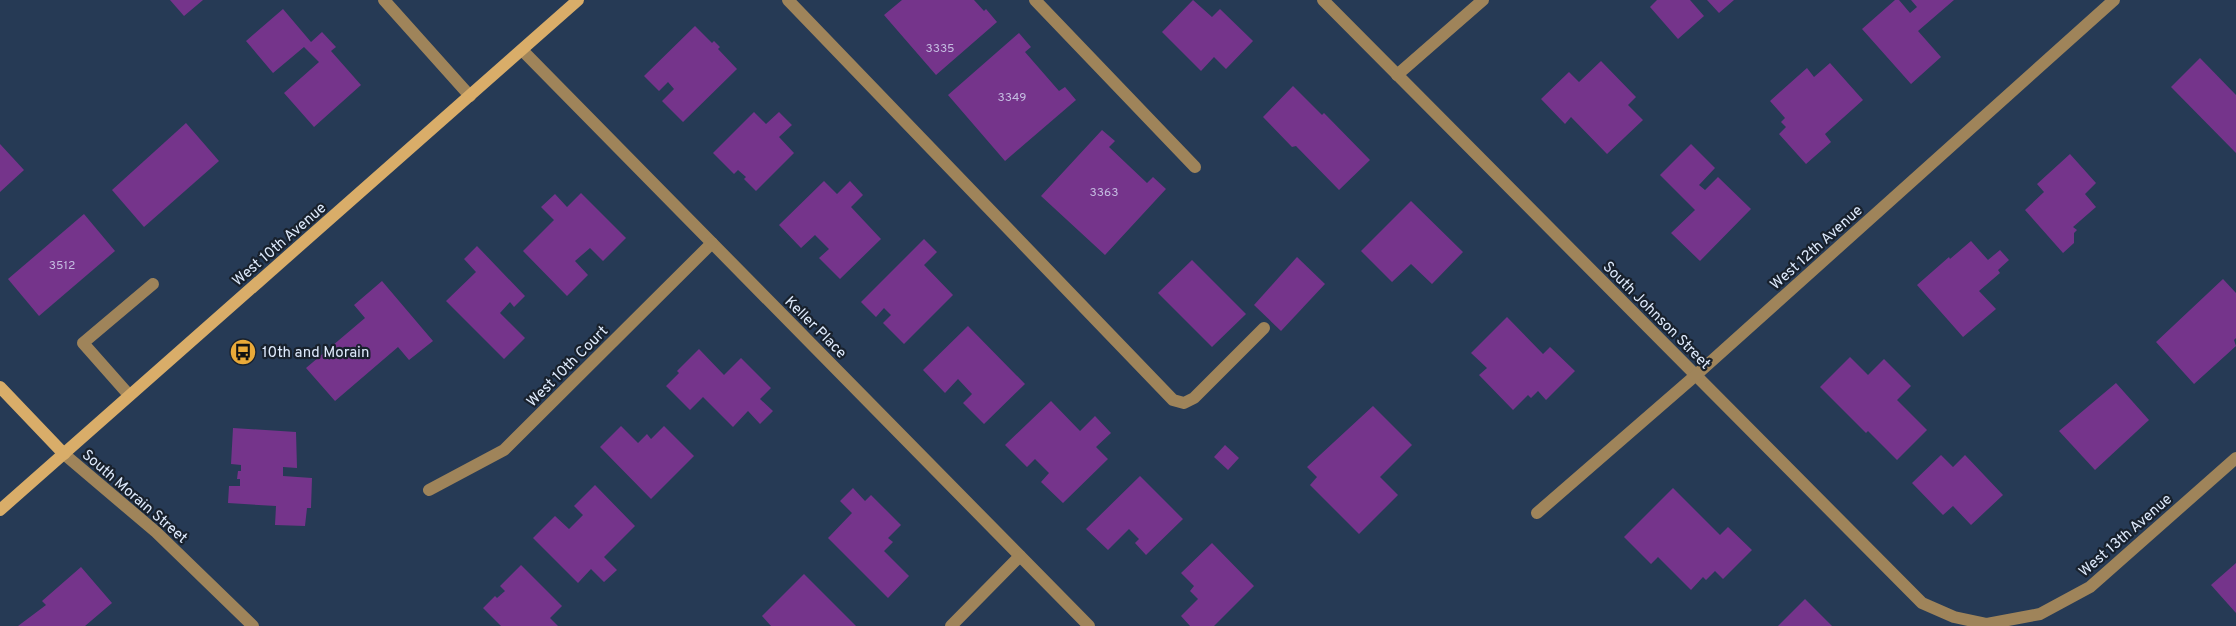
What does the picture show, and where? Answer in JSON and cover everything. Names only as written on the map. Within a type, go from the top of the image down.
[{"type":"main road","name":"West 10th Avenue","points":[[0,510],[578,0]]},
{"type":"main road","name":"South Morain Street","points":[[0,387],[64,454]]},
{"type":"street","points":[[384,0],[470,96]]},
{"type":"street","points":[[788,0],[1173,400],[1184,403],[1194,398],[1264,328]]},
{"type":"street","points":[[1035,0],[1195,167]]},
{"type":"street","name":"South Johnson Street","points":[[1323,0],[1922,603],[1954,617],[1987,624]]},
{"type":"street","points":[[1397,75],[1484,0]]},
{"type":"street","name":"West 12th Avenue","points":[[1537,513],[1696,375],[2114,0]]},
{"type":"street","name":"Keller Place","points":[[522,50],[1089,626]]},
{"type":"street","name":"West 10th Court","points":[[429,490],[504,450],[712,243]]},
{"type":"street","points":[[129,395],[83,343],[153,284]]},
{"type":"street","name":"South Morain Street","points":[[64,454],[156,532],[253,626]]},
{"type":"street","name":"West 13th Avenue","points":[[1987,624],[2040,614],[2090,587],[2236,458]]},
{"type":"street","points":[[951,626],[1020,556]]},
{"type":"building","points":[[170,0],[203,0],[184,16]]},
{"type":"building","points":[[902,0],[974,0],[997,22],[936,75],[884,15]]},
{"type":"building","points":[[1193,0],[1212,17],[1220,9],[1253,41],[1226,69],[1214,57],[1201,71],[1162,32]]},
{"type":"building","points":[[1657,0],[1690,0],[1704,16],[1678,39],[1650,7]]},
{"type":"building","points":[[1707,0],[1734,0],[1719,13]]},
{"type":"building","points":[[1895,0],[1899,0],[1910,13],[1917,7],[1911,0],[1954,0],[1918,31],[1941,57],[1911,84],[1862,29]]},
{"type":"building","points":[[283,9],[311,42],[322,32],[336,47],[331,51],[361,85],[314,127],[284,93],[319,62],[304,47],[273,73],[246,41]]},
{"type":"building","points":[[695,26],[712,43],[714,41],[720,47],[718,49],[737,69],[683,122],[662,101],[674,89],[668,82],[659,91],[644,76]]},
{"type":"building","points":[[1019,33],[1031,47],[1025,52],[1059,91],[1065,87],[1076,100],[1005,161],[948,95]]},
{"type":"building","points":[[2200,58],[2236,95],[2236,153],[2171,87]]},
{"type":"building","points":[[1601,61],[1636,97],[1628,105],[1643,120],[1607,154],[1571,117],[1565,124],[1541,99],[1569,72],[1579,82]]},
{"type":"building","points":[[1830,63],[1863,100],[1825,134],[1831,142],[1806,164],[1779,134],[1786,127],[1781,122],[1785,118],[1770,101],[1807,68],[1814,77]]},
{"type":"building","points":[[1293,86],[1322,115],[1324,113],[1370,160],[1339,190],[1296,146],[1292,147],[1263,117]]},
{"type":"building","points":[[754,112],[766,124],[779,112],[792,125],[779,137],[794,153],[756,191],[744,179],[746,177],[738,170],[734,174],[713,153]]},
{"type":"building","points":[[186,123],[219,161],[144,227],[112,190]]},
{"type":"building","points":[[1102,130],[1115,141],[1109,147],[1147,183],[1153,177],[1166,189],[1105,255],[1041,196]]},
{"type":"building","points":[[0,144],[24,170],[0,192]]},
{"type":"building","points":[[1691,144],[1715,168],[1699,185],[1705,190],[1718,177],[1751,209],[1700,261],[1671,233],[1695,210],[1660,175]]},
{"type":"building","points":[[2070,154],[2096,183],[2085,194],[2096,207],[2073,227],[2077,230],[2074,233],[2074,243],[2063,253],[2025,210],[2044,192],[2037,184]]},
{"type":"building","points":[[824,181],[837,194],[850,181],[863,195],[851,207],[881,239],[840,279],[819,258],[829,249],[815,235],[801,248],[779,225]]},
{"type":"building","points":[[581,193],[626,238],[603,261],[590,248],[575,261],[588,275],[567,296],[523,251],[554,220],[541,207],[555,194],[567,207]]},
{"type":"building","points":[[1411,201],[1463,252],[1432,284],[1411,264],[1392,282],[1361,251]]},
{"type":"building","points":[[84,214],[115,251],[39,316],[8,279]]},
{"type":"building","points":[[924,239],[937,252],[924,265],[953,295],[904,344],[883,323],[891,315],[884,308],[876,317],[861,302]]},
{"type":"building","points":[[1971,241],[1988,260],[2000,250],[2009,260],[1998,270],[2000,273],[1979,291],[1996,309],[1963,337],[1917,285]]},
{"type":"building","points":[[477,246],[525,296],[514,307],[510,302],[500,313],[525,338],[504,359],[446,301],[476,272],[464,259]]},
{"type":"building","points":[[1297,257],[1325,284],[1281,331],[1254,305]]},
{"type":"building","points":[[1192,260],[1246,314],[1212,347],[1158,293]]},
{"type":"building","points":[[2223,279],[2236,293],[2236,338],[2234,340],[2236,346],[2194,384],[2156,342]]},
{"type":"building","points":[[382,281],[433,341],[409,360],[398,347],[335,401],[306,368],[365,318],[354,305]]},
{"type":"building","points":[[1507,317],[1543,354],[1550,347],[1575,371],[1546,400],[1538,391],[1531,398],[1528,395],[1513,410],[1479,375],[1487,368],[1471,353]]},
{"type":"building","points":[[968,326],[1025,384],[984,424],[963,403],[972,394],[958,379],[945,393],[923,370]]},
{"type":"building","points":[[699,349],[724,375],[741,358],[771,388],[760,399],[773,411],[760,424],[748,411],[733,427],[703,397],[690,410],[666,386]]},
{"type":"building","points":[[1850,357],[1868,375],[1884,359],[1911,386],[1897,400],[1927,430],[1897,460],[1820,387]]},
{"type":"building","points":[[2116,383],[2149,420],[2095,470],[2059,431]]},
{"type":"building","points":[[1051,401],[1080,431],[1095,416],[1111,433],[1096,447],[1108,459],[1063,503],[1041,482],[1049,473],[1035,459],[1027,467],[1005,445]]},
{"type":"building","points":[[1373,406],[1412,445],[1380,477],[1398,495],[1359,534],[1310,485],[1317,477],[1307,467]]},
{"type":"building","points":[[621,426],[638,443],[647,434],[651,439],[664,426],[694,456],[651,499],[600,447]]},
{"type":"building","points":[[233,428],[296,432],[297,468],[283,467],[283,476],[312,478],[311,508],[307,508],[305,526],[275,525],[276,506],[228,503],[229,486],[240,486],[240,479],[237,479],[238,471],[241,471],[241,465],[231,464]]},
{"type":"building","points":[[1225,445],[1239,458],[1228,470],[1214,457]]},
{"type":"building","points":[[1941,455],[1953,467],[1965,455],[2003,495],[1971,525],[1953,506],[1943,515],[1912,483]]},
{"type":"building","points":[[1140,476],[1183,519],[1146,555],[1135,543],[1139,539],[1129,529],[1108,550],[1086,529]]},
{"type":"building","points":[[595,485],[635,526],[604,557],[617,570],[604,582],[591,569],[578,583],[533,538],[555,516],[569,529],[583,515],[574,506]]},
{"type":"building","points":[[853,488],[865,501],[871,495],[901,525],[888,538],[893,542],[884,551],[909,576],[888,598],[828,538],[852,513],[840,501]]},
{"type":"building","points":[[1673,488],[1720,535],[1728,527],[1752,550],[1723,579],[1715,571],[1706,580],[1703,577],[1691,590],[1658,557],[1651,564],[1624,537]]},
{"type":"building","points":[[1212,543],[1254,586],[1214,626],[1190,626],[1181,616],[1198,599],[1190,591],[1194,586],[1181,573]]},
{"type":"building","points":[[2236,563],[2236,613],[2211,585]]},
{"type":"building","points":[[521,565],[562,606],[550,618],[558,626],[501,626],[483,608],[495,596],[497,598],[505,591],[500,586]]},
{"type":"building","points":[[81,567],[112,603],[85,626],[18,626],[46,605],[42,601]]},
{"type":"building","points":[[804,574],[856,626],[771,626],[762,616]]},
{"type":"building","points":[[1805,599],[1832,626],[1778,626]]},
{"type":"place","name":"10th and Morain","points":[[243,352]]}]
